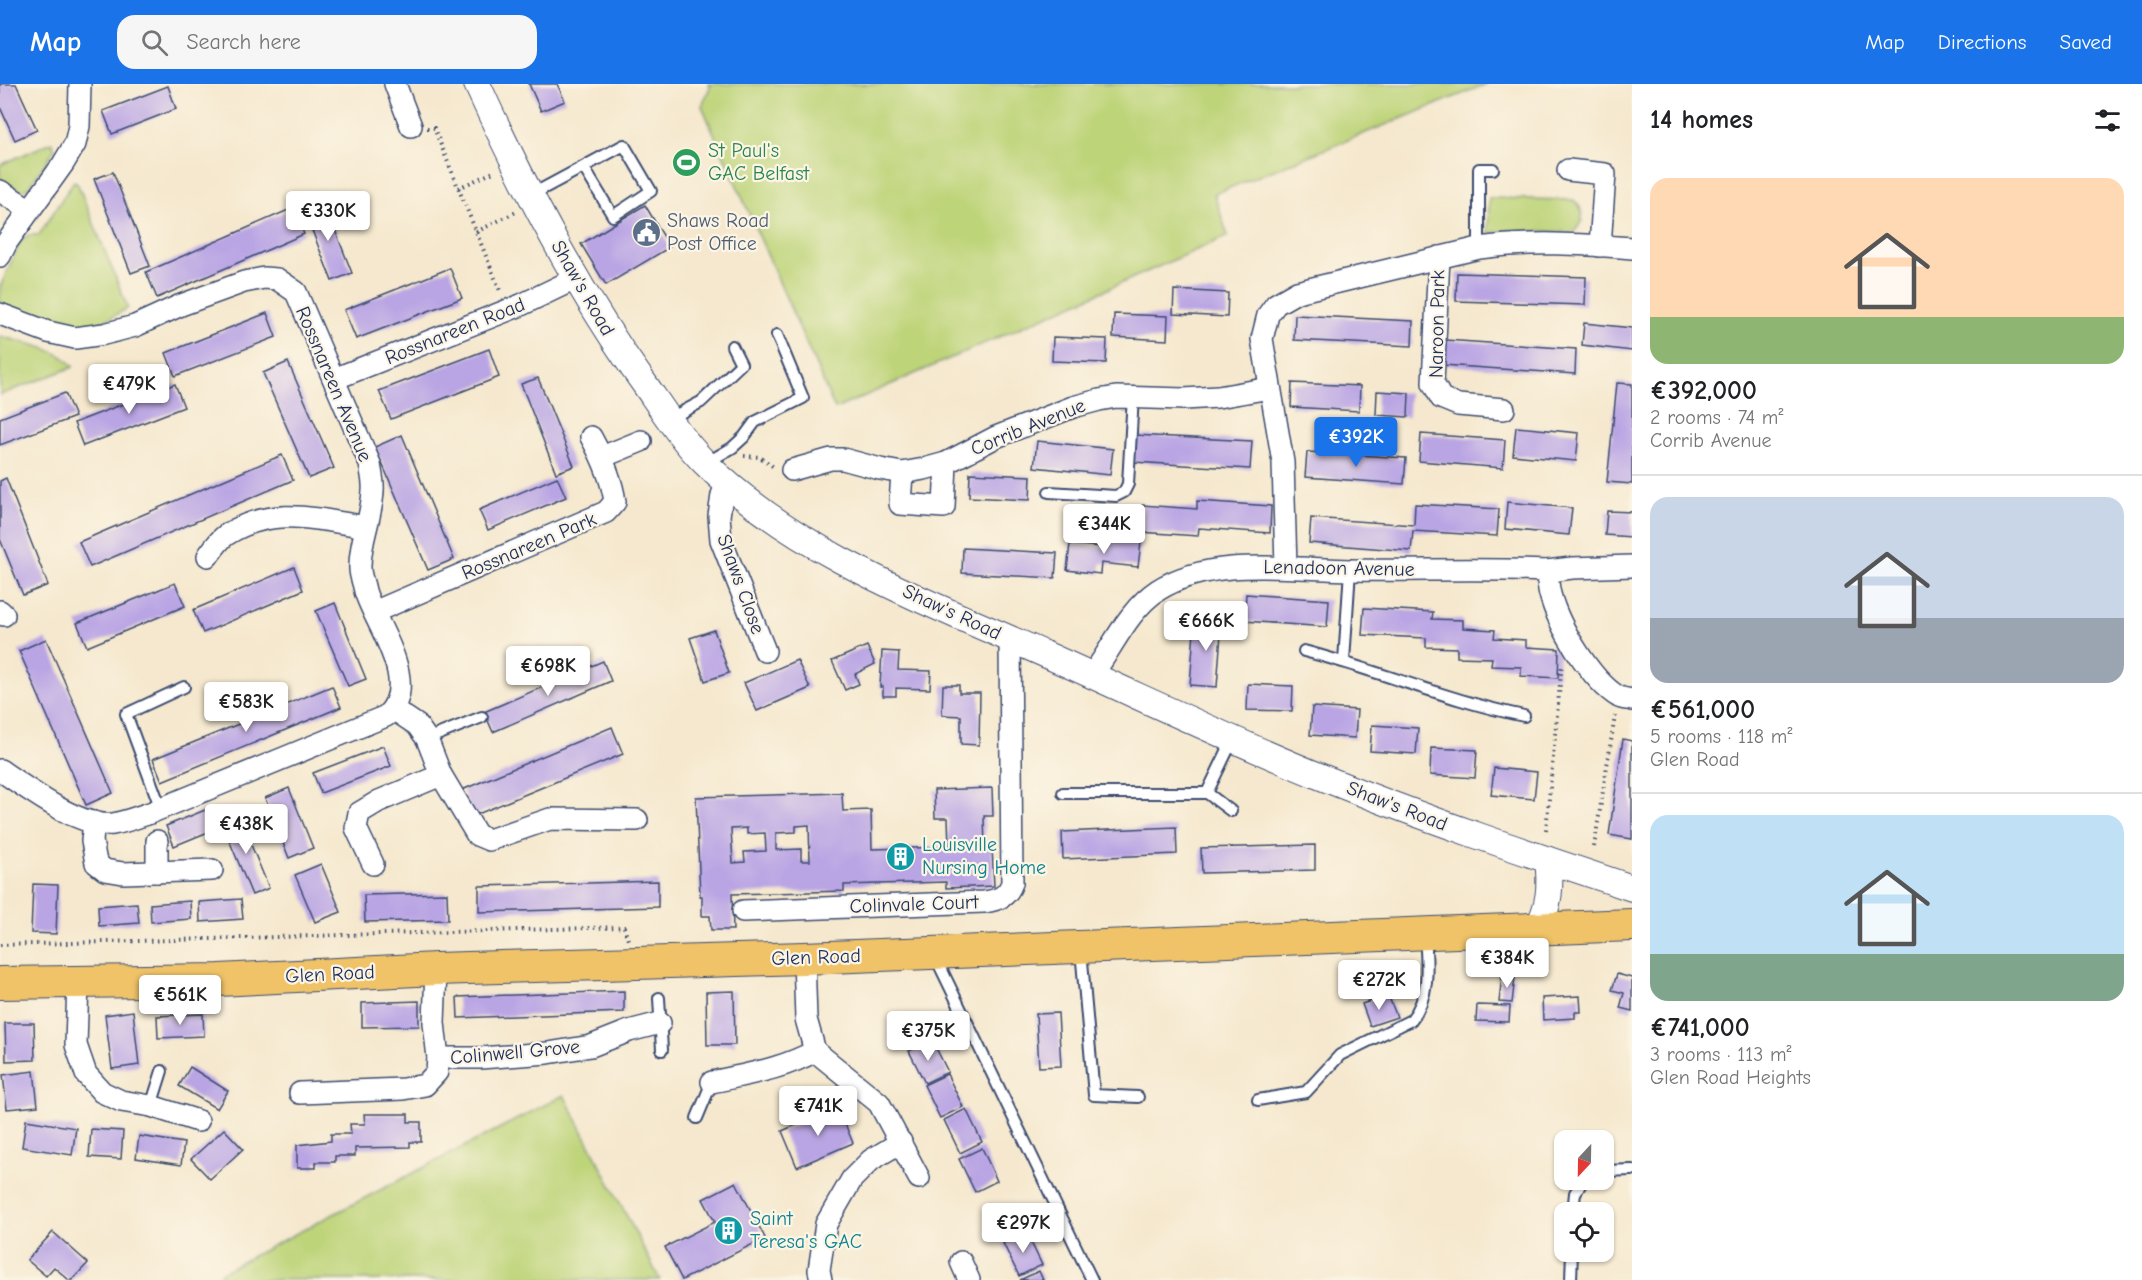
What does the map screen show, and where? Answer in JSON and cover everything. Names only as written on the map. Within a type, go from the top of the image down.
[{"type":"main road","name":"Glen Road","points":[[0,983],[219,980],[436,969],[804,958],[1632,925]]},
{"type":"street","points":[[0,256],[29,209],[75,144],[79,126],[80,84]]},
{"type":"street","points":[[395,84],[411,126]]},
{"type":"street","name":"Shaw's Road","points":[[477,84],[506,148],[524,204],[622,353],[669,419],[716,472],[778,523],[852,566],[1010,639],[1317,775],[1426,818],[1632,888]]},
{"type":"street","points":[[1568,171],[1605,174],[1600,246]]},
{"type":"street","points":[[0,191],[29,209]]},
{"type":"street","points":[[1286,567],[1283,462],[1262,339],[1268,315],[1275,304],[1297,292],[1439,257],[1509,243],[1632,249]]},
{"type":"street","name":"Naroon Park","points":[[1439,257],[1433,383],[1441,398],[1458,405],[1504,409]]},
{"type":"street","name":"Rossnareen Avenue","points":[[0,314],[48,332],[75,338],[135,326],[181,305],[244,282],[264,278],[277,279],[296,292],[369,464],[374,490],[360,570],[367,596],[394,653],[399,679],[398,696],[393,710]]},
{"type":"street","name":"Rossnareen Road","points":[[334,379],[508,311],[575,279]]},
{"type":"street","name":"Corrib Avenue","points":[[792,470],[831,459],[843,459],[902,473],[946,463],[996,437],[1073,407],[1116,397],[1184,399],[1218,397],[1270,388]]},
{"type":"street","name":"Rossnareen Park","points":[[374,612],[606,512],[615,502],[614,491],[602,457],[591,437]]},
{"type":"street","points":[[602,457],[641,441]]},
{"type":"street","points":[[902,473],[900,504],[944,507],[946,463]]},
{"type":"street","name":"Shaws Close","points":[[716,472],[722,495],[719,516],[721,540],[765,651]]},
{"type":"street","points":[[208,556],[225,536],[258,520],[278,516],[297,516],[366,527]]},
{"type":"street","name":"Lenadoon Avenue","points":[[1094,676],[1124,626],[1139,606],[1157,591],[1179,580],[1206,572],[1249,567],[1547,571],[1632,566]]},
{"type":"street","points":[[1547,571],[1550,595],[1571,642],[1596,676],[1626,699]]},
{"type":"street","name":"Colinvale Court","points":[[743,911],[984,902],[1002,897],[1009,891],[1012,883],[1010,639]]},
{"type":"street","points":[[0,770],[66,812],[87,822],[112,824],[161,808],[386,716],[393,710],[417,725],[427,739],[441,775],[477,835],[489,840],[550,819],[638,820]]},
{"type":"street","points":[[373,864],[356,828],[359,813],[379,801],[441,775]]},
{"type":"street","points":[[94,822],[92,841],[96,863],[105,870],[123,873],[212,870]]},
{"type":"street","points":[[157,841],[157,872]]},
{"type":"street","points":[[1537,929],[1543,918],[1550,893],[1548,860]]},
{"type":"street","points":[[804,958],[806,1019],[815,1051],[879,1102],[919,1178]]},
{"type":"street","name":"Colinwell Grove","points":[[300,1092],[403,1089],[425,1084],[437,1072],[436,969]]},
{"type":"street","points":[[78,982],[76,1045],[86,1074],[102,1092],[111,1097],[152,1106],[198,1121]]},
{"type":"street","name":"Colinwell Grove","points":[[438,1058],[548,1053],[591,1046],[629,1031],[660,1023]]},
{"type":"street","points":[[712,1082],[771,1070],[815,1051]]},
{"type":"street","points":[[821,1280],[819,1269],[826,1224],[852,1179],[871,1160],[901,1142]]},
{"type":"lane","points":[[524,204],[584,168],[624,145],[651,191],[614,216],[584,168]]},
{"type":"lane","points":[[1479,248],[1479,169],[1493,169]]},
{"type":"lane","points":[[716,472],[732,448],[755,422],[803,398],[777,335]]},
{"type":"lane","points":[[669,419],[701,402],[741,364],[732,346]]},
{"type":"lane","points":[[1049,492],[1116,496],[1124,492],[1128,484],[1133,396]]},
{"type":"lane","points":[[1344,661],[1350,570]]},
{"type":"lane","points":[[1304,651],[1344,661],[1483,708],[1524,716]]},
{"type":"lane","points":[[161,808],[126,714],[184,687]]},
{"type":"lane","points":[[427,739],[482,717]]},
{"type":"lane","points":[[1207,793],[1233,738]]},
{"type":"lane","points":[[1063,793],[1207,793],[1231,811]]},
{"type":"lane","points":[[1258,1100],[1306,1092],[1340,1055],[1412,1020],[1418,1010],[1427,977],[1425,934]]},
{"type":"lane","points":[[1081,947],[1094,1095],[1138,1097]]},
{"type":"lane","points":[[933,952],[1092,1280]]},
{"type":"lane","points":[[659,998],[662,1050]]},
{"type":"lane","points":[[152,1106],[162,1071]]},
{"type":"lane","points":[[698,1118],[712,1082]]},
{"type":"lane","points":[[1614,1171],[1632,1170]]},
{"type":"lane","points":[[1571,1280],[1572,1262]]},
{"type":"path","points":[[411,126],[434,128],[508,311]]},
{"type":"path","points":[[458,188],[496,171]]},
{"type":"path","points":[[476,232],[524,204]]},
{"type":"path","points":[[716,472],[741,456],[752,455],[760,457],[782,472],[792,470]]},
{"type":"path","points":[[1546,830],[1563,649],[1571,642]]},
{"type":"path","points":[[1594,847],[1614,718],[1626,699]]},
{"type":"path","points":[[0,945],[624,927]]},
{"type":"green space","points":[[709,84],[1487,84],[1214,194],[1228,236],[835,409],[702,106],[710,87]]},
{"type":"green space","points":[[52,142],[55,149],[28,188],[21,191],[0,179],[0,165]]},
{"type":"green space","points":[[74,181],[78,185],[128,308],[105,321],[87,327],[72,328],[8,311],[0,301],[0,287],[20,243],[28,235],[39,235]]},
{"type":"green space","points":[[1489,198],[1573,200],[1578,204],[1582,221],[1575,231],[1569,232],[1512,230],[1488,233]]},
{"type":"green space","points":[[0,336],[51,351],[68,360],[73,367],[0,395]]},
{"type":"green space","points":[[564,1095],[660,1280],[223,1280],[220,1273]]},
{"type":"building","points":[[0,84],[16,84],[37,130],[15,140],[0,107]]},
{"type":"building","points":[[529,84],[557,84],[565,101],[541,111]]},
{"type":"building","points":[[168,86],[176,109],[112,134],[103,111]]},
{"type":"building","points":[[113,172],[150,266],[131,273],[94,179]]},
{"type":"building","points":[[324,202],[352,273],[332,281],[304,210]]},
{"type":"building","points":[[645,205],[670,247],[606,285],[581,244]]},
{"type":"building","points":[[293,208],[304,234],[157,298],[146,272]]},
{"type":"building","points":[[450,268],[462,298],[356,339],[344,310]]},
{"type":"building","points":[[1457,273],[1586,277],[1585,305],[1456,301]]},
{"type":"building","points":[[1174,290],[1228,293],[1227,317],[1173,314]]},
{"type":"building","points":[[267,313],[276,337],[175,376],[166,353]]},
{"type":"building","points":[[1114,314],[1168,316],[1167,340],[1113,337]]},
{"type":"building","points":[[1295,315],[1413,321],[1412,346],[1294,340]]},
{"type":"building","points":[[1584,323],[1632,328],[1632,351],[1582,345]]},
{"type":"building","points":[[1053,337],[1107,339],[1106,363],[1052,361]]},
{"type":"building","points":[[1445,340],[1576,349],[1575,374],[1443,365]]},
{"type":"building","points":[[489,349],[499,377],[391,419],[379,391]]},
{"type":"building","points":[[288,362],[334,468],[309,478],[263,373]]},
{"type":"building","points":[[538,378],[574,466],[556,473],[521,384]]},
{"type":"building","points":[[1292,383],[1360,386],[1359,411],[1291,407]]},
{"type":"building","points":[[1617,383],[1632,384],[1632,484],[1607,482]]},
{"type":"building","points":[[175,384],[184,407],[83,446],[74,423]]},
{"type":"building","points":[[1377,391],[1409,393],[1408,417],[1376,415]]},
{"type":"building","points":[[65,393],[75,417],[0,445],[0,418]]},
{"type":"building","points":[[1516,427],[1579,433],[1576,461],[1513,455]]},
{"type":"building","points":[[1421,434],[1505,440],[1503,468],[1419,461]]},
{"type":"building","points":[[402,435],[454,559],[428,570],[375,447]]},
{"type":"building","points":[[1134,435],[1252,441],[1250,469],[1133,462]]},
{"type":"building","points":[[1037,441],[1113,449],[1110,475],[1034,467]]},
{"type":"building","points":[[1307,452],[1406,458],[1404,484],[1305,477]]},
{"type":"building","points":[[282,455],[293,480],[90,567],[79,542]]},
{"type":"building","points":[[970,473],[1031,476],[1030,500],[969,497]]},
{"type":"building","points":[[557,477],[566,497],[488,530],[479,510]]},
{"type":"building","points":[[6,478],[48,585],[23,595],[0,539],[0,481]]},
{"type":"building","points":[[1197,501],[1271,506],[1270,533],[1199,528],[1198,536],[1140,532],[1142,505],[1197,509]]},
{"type":"building","points":[[1507,502],[1572,508],[1569,535],[1505,529]]},
{"type":"building","points":[[1415,504],[1499,509],[1497,536],[1413,531],[1411,551],[1309,543],[1311,518],[1414,525]]},
{"type":"building","points":[[1607,511],[1632,512],[1632,537],[1605,535]]},
{"type":"building","points":[[1102,538],[1141,542],[1138,567],[1101,563],[1100,574],[1067,570],[1070,544],[1102,547]]},
{"type":"building","points":[[963,548],[1057,553],[1055,578],[962,573]]},
{"type":"building","points":[[294,567],[303,590],[203,633],[193,610]]},
{"type":"building","points":[[175,583],[185,606],[87,647],[77,623]]},
{"type":"building","points":[[1246,594],[1329,600],[1327,627],[1244,621]]},
{"type":"building","points":[[335,603],[366,679],[348,686],[316,611]]},
{"type":"building","points":[[1364,608],[1433,612],[1432,619],[1463,620],[1463,628],[1495,630],[1494,638],[1526,640],[1526,647],[1559,649],[1558,678],[1521,676],[1521,667],[1491,666],[1492,658],[1457,657],[1457,648],[1426,647],[1426,638],[1362,635]]},
{"type":"building","points":[[1195,618],[1222,620],[1217,687],[1190,685]]},
{"type":"building","points":[[714,630],[729,673],[705,681],[690,638]]},
{"type":"building","points":[[46,639],[113,793],[86,805],[19,651]]},
{"type":"building","points":[[867,646],[875,664],[855,674],[859,684],[845,690],[832,661]]},
{"type":"building","points":[[882,651],[899,652],[898,670],[931,671],[930,689],[896,688],[896,696],[883,696],[883,687],[880,687]]},
{"type":"building","points":[[797,660],[810,688],[757,711],[744,683]]},
{"type":"building","points":[[603,661],[611,681],[493,732],[484,712]]},
{"type":"building","points":[[1248,684],[1293,686],[1292,711],[1247,710]]},
{"type":"building","points":[[943,685],[959,685],[959,693],[980,693],[979,745],[961,744],[961,716],[942,715]]},
{"type":"building","points":[[332,686],[341,707],[162,781],[153,759]]},
{"type":"building","points":[[1312,707],[1357,710],[1355,738],[1310,735]]},
{"type":"building","points":[[1372,725],[1418,728],[1416,754],[1370,751]]},
{"type":"building","points":[[612,727],[623,754],[473,816],[462,790]]},
{"type":"building","points":[[1623,739],[1632,741],[1632,839],[1609,835]]},
{"type":"building","points":[[383,746],[391,766],[321,793],[313,773]]},
{"type":"building","points":[[1431,748],[1477,750],[1475,778],[1430,775]]},
{"type":"building","points":[[1494,768],[1537,772],[1534,799],[1491,795]]},
{"type":"building","points":[[289,788],[313,848],[289,858],[265,798]]},
{"type":"building","name":"Louisville Nursing Home","points":[[992,788],[993,816],[984,816],[985,848],[992,848],[994,886],[946,888],[946,882],[844,885],[844,891],[732,894],[733,930],[711,930],[710,916],[702,916],[696,797],[842,793],[843,811],[871,810],[872,849],[949,847],[948,818],[935,818],[934,790]],"holes":[[[809,825],[810,861],[801,861],[801,849],[776,850],[776,833],[796,832],[796,826]],[[747,828],[747,834],[765,833],[766,851],[744,852],[745,862],[733,863],[731,829]]]},
{"type":"building","points":[[205,810],[213,830],[174,846],[166,826]]},
{"type":"building","points":[[239,816],[269,888],[252,895],[222,823]]},
{"type":"building","points":[[1176,827],[1177,854],[1063,859],[1062,832]]},
{"type":"building","points":[[1315,845],[1315,870],[1202,873],[1201,848]]},
{"type":"building","points":[[321,864],[341,912],[315,922],[295,875]]},
{"type":"building","points":[[658,881],[658,907],[479,912],[479,886]]},
{"type":"building","points":[[33,884],[58,885],[56,934],[31,933]]},
{"type":"building","points":[[447,893],[448,920],[365,922],[364,895]]},
{"type":"building","points":[[241,899],[243,919],[200,922],[199,902]]},
{"type":"building","points":[[190,901],[191,919],[151,922],[150,904]]},
{"type":"building","points":[[137,903],[139,923],[99,926],[98,906]]},
{"type":"building","points":[[1617,974],[1632,978],[1632,1011],[1620,1008],[1624,993],[1612,990]]},
{"type":"building","points":[[1502,975],[1515,977],[1512,1003],[1499,1002]]},
{"type":"building","points":[[624,991],[624,1012],[458,1018],[457,997]]},
{"type":"building","points":[[734,991],[735,1045],[707,1045],[706,992]]},
{"type":"building","points":[[1388,995],[1397,1017],[1370,1026],[1362,1004]]},
{"type":"building","points":[[1580,996],[1581,1012],[1575,1012],[1575,1018],[1543,1020],[1542,998]]},
{"type":"building","points":[[419,1001],[419,1026],[362,1027],[362,1003]]},
{"type":"building","points":[[1477,1005],[1510,1006],[1509,1022],[1476,1021]]},
{"type":"building","points":[[133,1011],[139,1065],[112,1069],[105,1015]]},
{"type":"building","points":[[1058,1013],[1061,1066],[1039,1067],[1036,1014]]},
{"type":"building","points":[[203,1014],[204,1036],[158,1038],[157,1016]]},
{"type":"building","points":[[5,1023],[34,1023],[35,1060],[6,1061]]},
{"type":"building","points":[[932,1040],[948,1072],[925,1083],[909,1051]]},
{"type":"building","points":[[190,1067],[228,1091],[217,1109],[179,1086]]},
{"type":"building","points":[[34,1071],[38,1106],[7,1109],[3,1075]]},
{"type":"building","points":[[947,1074],[963,1107],[940,1118],[924,1085]]},
{"type":"building","points":[[838,1107],[853,1143],[797,1167],[782,1131]]},
{"type":"building","points":[[966,1109],[982,1142],[960,1153],[944,1120]]},
{"type":"building","points":[[364,1114],[408,1114],[408,1122],[421,1122],[421,1142],[410,1142],[410,1147],[355,1148],[355,1156],[335,1156],[335,1162],[316,1162],[316,1168],[297,1168],[297,1145],[331,1141],[331,1134],[351,1134],[350,1124],[365,1124]]},
{"type":"building","points":[[26,1120],[76,1128],[72,1155],[22,1147]]},
{"type":"building","points":[[91,1129],[123,1131],[121,1159],[89,1157]]},
{"type":"building","points":[[224,1129],[243,1149],[210,1179],[191,1159]]},
{"type":"building","points":[[139,1136],[184,1143],[181,1165],[136,1158]]},
{"type":"building","points":[[982,1148],[997,1181],[975,1192],[959,1159]]},
{"type":"building","name":"Saint Teresa's GAC","points":[[736,1182],[765,1238],[682,1280],[665,1247],[715,1222],[703,1199]]},
{"type":"building","points":[[53,1232],[88,1263],[72,1280],[54,1267],[46,1276],[27,1260]]},
{"type":"building","points":[[1026,1232],[1042,1265],[1019,1276],[1003,1243]]},
{"type":"building","points":[[1039,1271],[1043,1280],[1020,1280]]},
{"type":"place","name":"St Paul's GAC Belfast","points":[[687,162]]},
{"type":"place","name":"Shaws Road Post Office","points":[[646,232]]},
{"type":"place","name":"Louisville Nursing Home","points":[[901,856]]},
{"type":"place","name":"Saint Teresa's GAC","points":[[729,1230]]}]
